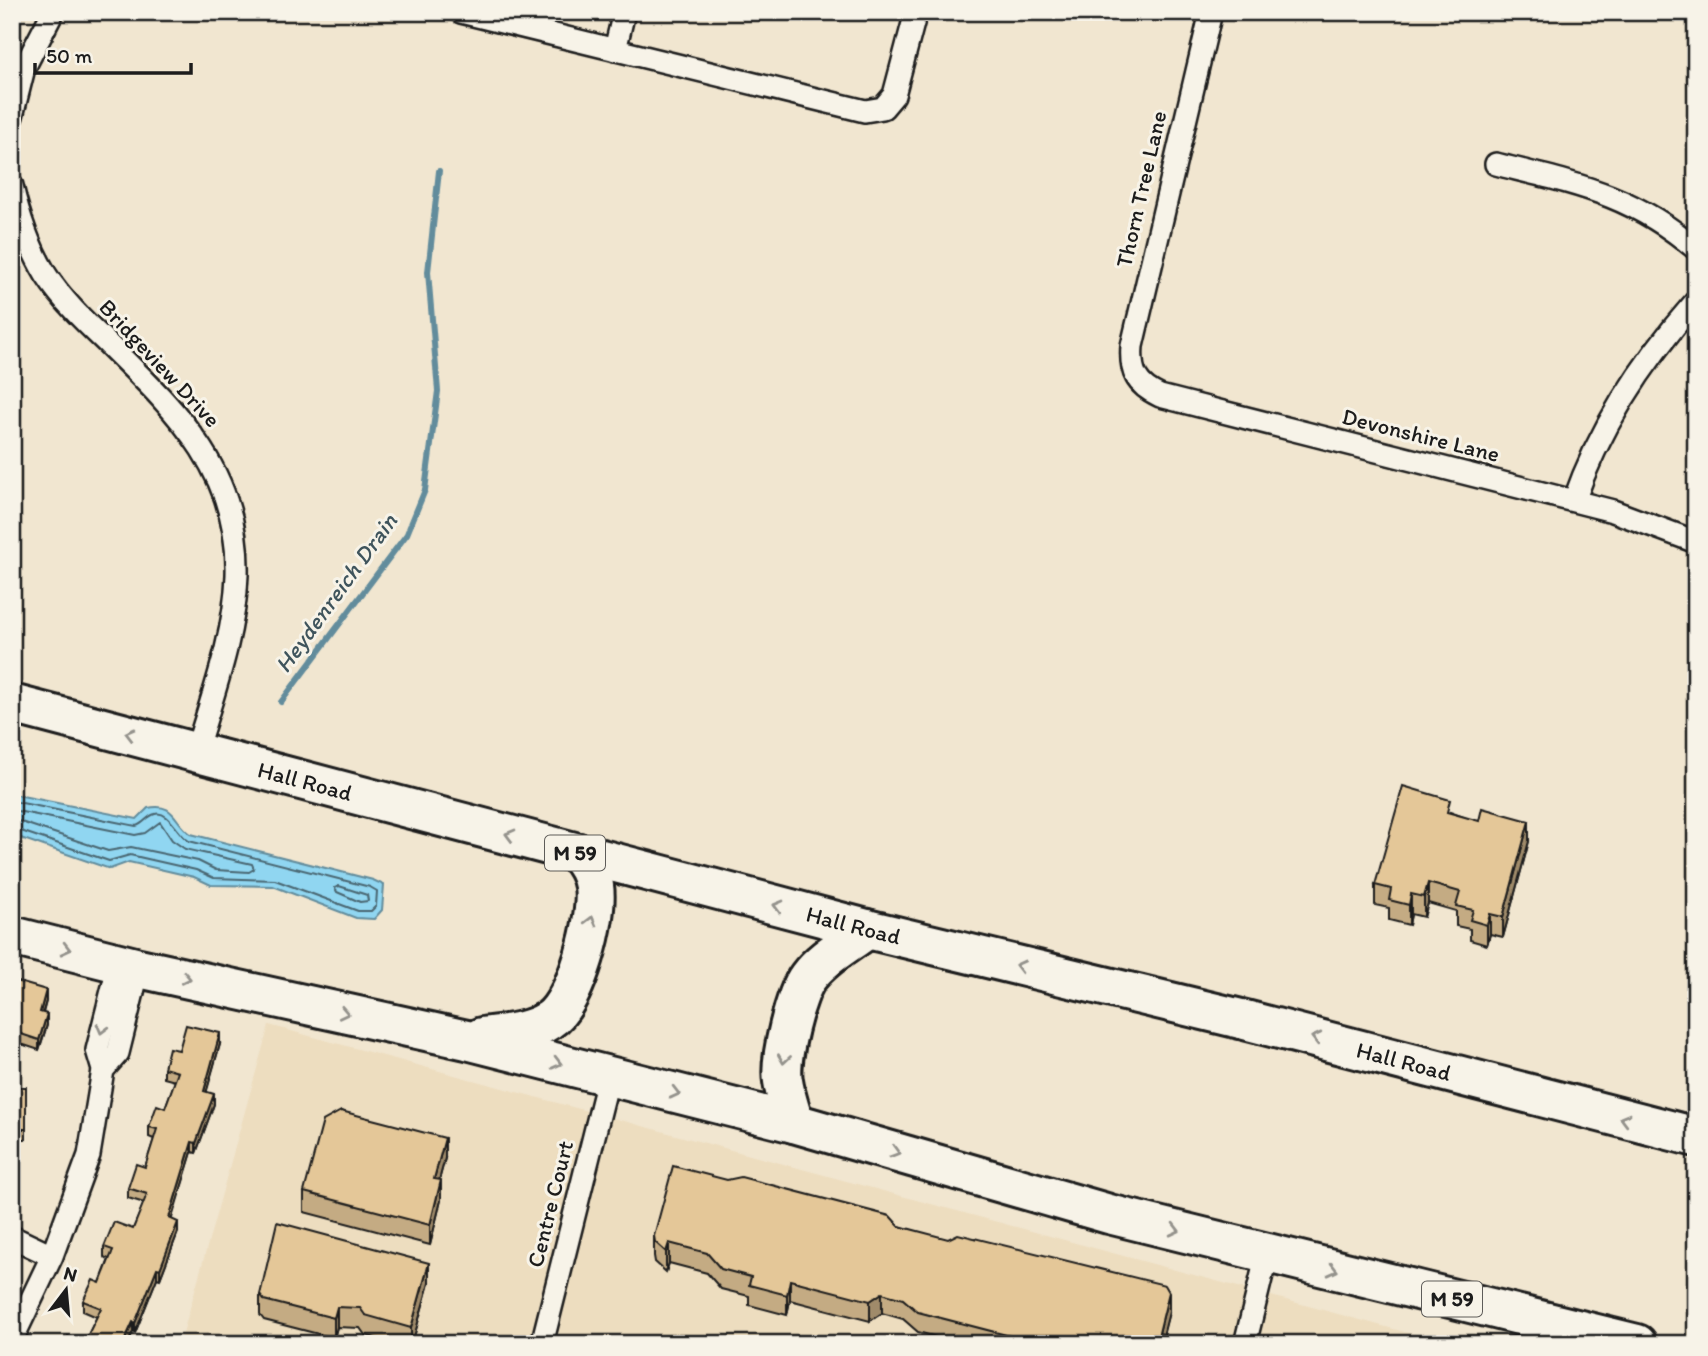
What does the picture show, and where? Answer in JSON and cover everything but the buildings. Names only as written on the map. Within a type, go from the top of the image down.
[{"type":"highway","name":"Hall Road","points":[[12,704],[867,929],[1694,1130]]},
{"type":"highway","points":[[467,1040],[532,1029],[550,1020],[563,1007],[574,987],[595,907],[591,871],[578,853]]},
{"type":"highway","points":[[794,1123],[782,1079],[783,1059],[799,994],[807,977],[867,929]]},
{"type":"highway","name":"M 59","points":[[12,936],[129,966],[467,1040],[794,1123],[1109,1213],[1637,1344]]},
{"type":"street","points":[[12,116],[24,68],[53,12]]},
{"type":"street","points":[[461,12],[850,110],[883,108],[894,95],[916,12]]},
{"type":"street","points":[[615,50],[624,12]]},
{"type":"street","name":"Thorn Tree Lane","points":[[1135,379],[1131,362],[1132,346],[1211,12]]},
{"type":"street","points":[[1496,164],[1619,198],[1644,210],[1696,249]]},
{"type":"street","name":"Bridgeview Drive","points":[[12,186],[23,229],[47,275],[84,321],[180,417],[197,438],[222,487],[236,546],[236,599],[223,660],[196,751]]},
{"type":"street","points":[[1574,501],[1601,435],[1625,394],[1696,301]]},
{"type":"street","name":"Devonshire Lane","points":[[1135,379],[1160,396],[1574,501],[1643,521],[1696,542]]},
{"type":"street","points":[[12,1340],[52,1256],[89,1154],[103,1070],[97,1050],[129,966]]},
{"type":"street","name":"Centre Court","points":[[542,1344],[609,1076]]},
{"type":"street","points":[[12,1237],[52,1256]]},
{"type":"street","points":[[1245,1344],[1267,1254]]},
{"type":"shaded area","points":[[269,1025],[1449,1344],[180,1344]]},
{"type":"water","points":[[12,794],[137,819],[148,808],[164,808],[191,834],[384,885],[382,910],[374,919],[356,918],[273,886],[211,885],[194,877],[129,862],[110,869],[12,835]]},
{"type":"waterway","name":"Heydenreich Drain","points":[[281,702],[407,534],[425,490],[438,391],[428,272],[439,171]]}]
